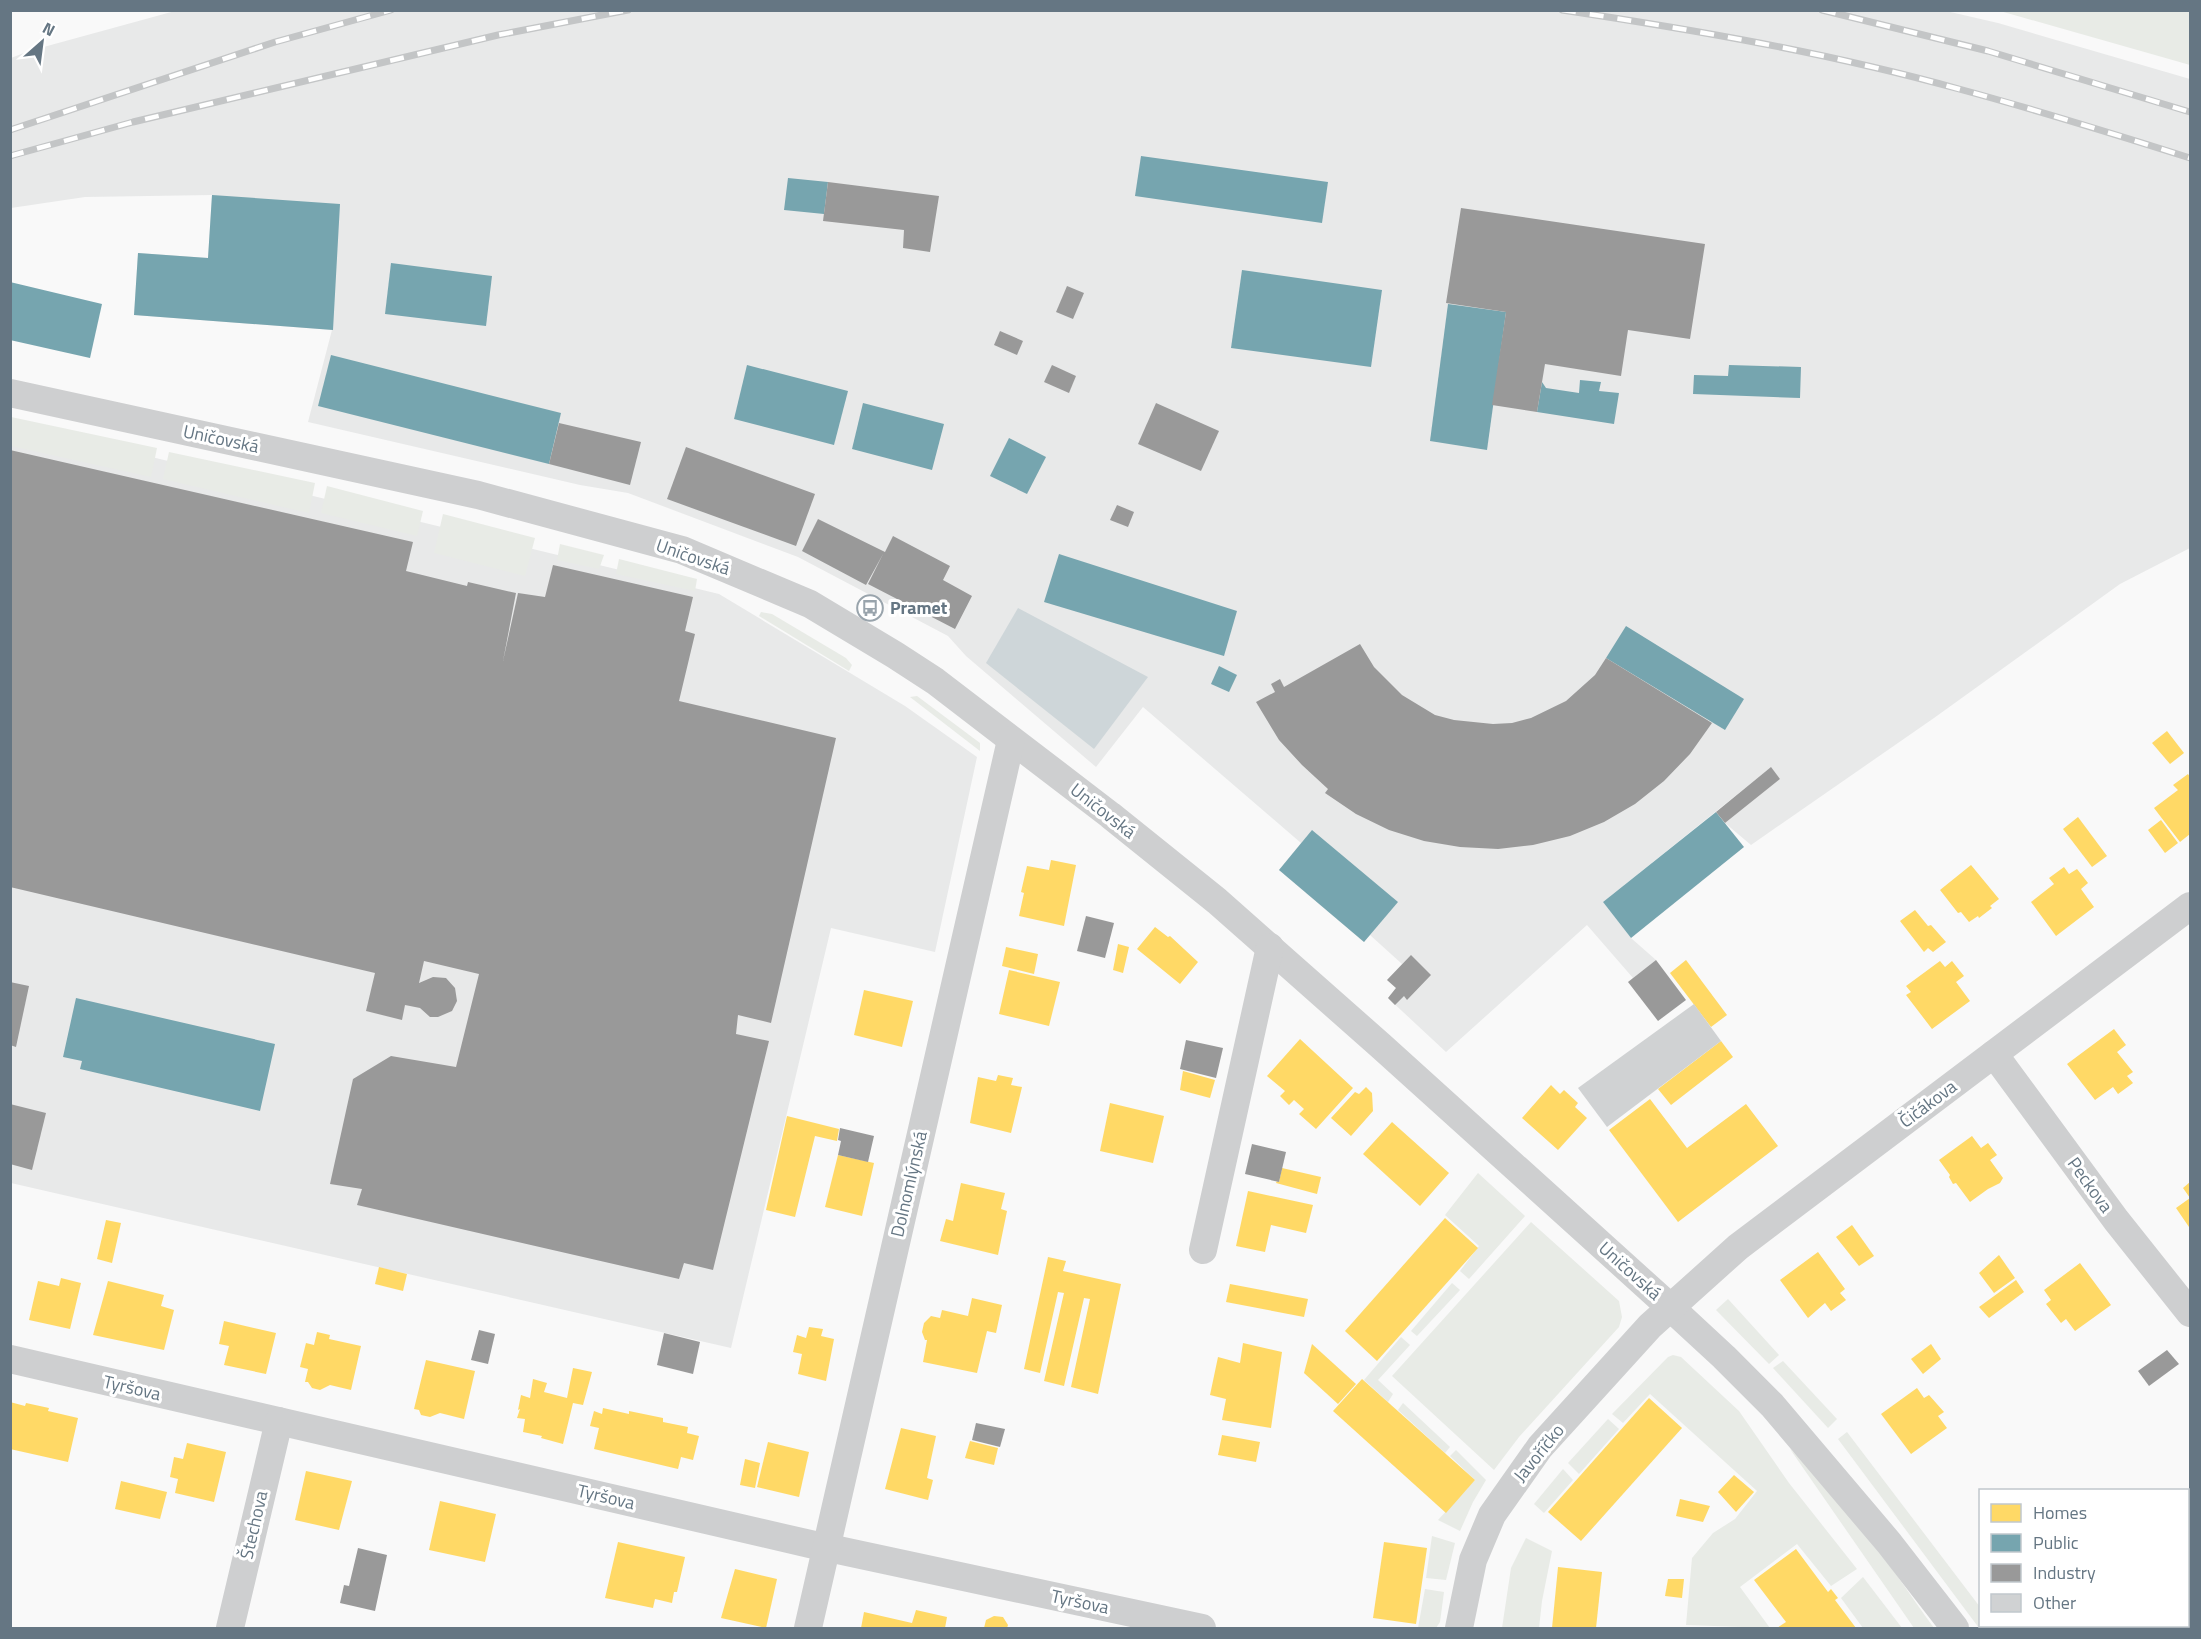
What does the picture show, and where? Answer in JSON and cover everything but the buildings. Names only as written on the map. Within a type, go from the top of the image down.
[{"type":"street","name":"Uničovská","points":[[10,393],[478,495],[682,550],[810,604],[895,655],[935,681],[1208,894],[1270,947],[1725,1357],[1772,1405],[1889,1543],[1955,1629]]},
{"type":"street","name":"Dolnomlýnská","points":[[808,1629],[1011,740]]},
{"type":"street","name":"Čičákova","points":[[1671,1308],[1738,1247],[2190,906]]},
{"type":"street","points":[[1203,1250],[1270,947]]},
{"type":"street","name":"Peckova","points":[[1994,1054],[2116,1220],[2190,1313]]},
{"type":"street","name":"Javoříčko","points":[[1459,1629],[1473,1560],[1492,1515],[1540,1448],[1634,1343],[1671,1308]]},
{"type":"street","name":"Tyršova","points":[[10,1359],[826,1547],[1202,1629]]},
{"type":"street","name":"Štechova","points":[[230,1629],[279,1421]]},
{"type":"shaded area","points":[[175,11],[1946,11],[1998,23],[2190,79],[2190,548],[2120,584],[1934,718],[1751,845],[1725,823],[1780,779],[1770,768],[1603,902],[1631,938],[1656,960],[1633,978],[1587,925],[1446,1052],[1388,998],[1396,988],[1387,980],[1402,964],[1370,935],[1364,942],[1279,870],[1301,843],[1143,707],[1096,767],[966,656],[948,636],[798,557],[628,493],[580,485],[308,422],[332,330],[134,315],[138,253],[208,258],[212,195],[85,197],[11,208],[11,58]]},
{"type":"shaded area","points":[[2000,11],[2190,11],[2190,65]]},
{"type":"shaded area","points":[[11,417],[157,448],[151,477],[11,446]]},
{"type":"shaded area","points":[[11,423],[719,594],[905,706],[977,757],[935,952],[831,928],[731,1348],[11,1183]]},
{"type":"shaded area","points":[[169,452],[315,483],[309,513],[163,479]]},
{"type":"shaded area","points":[[327,486],[423,511],[417,536],[321,513]]},
{"type":"shaded area","points":[[443,514],[535,538],[525,576],[434,553]]},
{"type":"shaded area","points":[[560,544],[604,555],[599,569],[557,560]]},
{"type":"shaded area","points":[[619,559],[697,579],[695,591],[616,574]]},
{"type":"shaded area","points":[[1018,608],[1148,677],[1094,749],[986,663]]},
{"type":"shaded area","points":[[761,612],[772,614],[846,658],[852,665],[849,671],[759,616]]},
{"type":"shaded area","points":[[917,696],[980,743],[980,751],[910,697]]},
{"type":"shaded area","points":[[1478,1173],[1525,1216],[1469,1279],[1460,1271],[1479,1246],[1445,1215]]},
{"type":"shaded area","points":[[1531,1222],[1619,1301],[1622,1317],[1619,1327],[1519,1437],[1494,1470],[1392,1376]]},
{"type":"shaded area","points":[[1452,1283],[1460,1290],[1417,1336],[1411,1331]]},
{"type":"shaded area","points":[[1728,1299],[1779,1355],[1769,1364],[1716,1310]]},
{"type":"shaded area","points":[[1401,1337],[1410,1345],[1378,1380],[1393,1394],[1388,1402],[1364,1380]]},
{"type":"shaded area","points":[[1673,1355],[1681,1357],[1739,1411],[1789,1483],[1857,1569],[1831,1586],[1797,1544],[1740,1587],[1770,1628],[1686,1625],[1692,1558],[1713,1533],[1735,1519],[1757,1491],[1650,1394],[1623,1423],[1612,1414],[1668,1357]]},
{"type":"shaded area","points":[[1783,1361],[1837,1419],[1828,1428],[1773,1368]]},
{"type":"shaded area","points":[[1403,1403],[1450,1447],[1445,1453],[1398,1410]]},
{"type":"shaded area","points":[[1608,1419],[1619,1429],[1579,1474],[1568,1463]]},
{"type":"shaded area","points":[[1847,1432],[1979,1606],[1979,1627],[1997,1628],[1979,1628],[1838,1439]]},
{"type":"shaded area","points":[[1790,1449],[1831,1490],[1849,1512],[1934,1628],[1914,1628]]},
{"type":"shaded area","points":[[1456,1450],[1486,1480],[1460,1531],[1438,1520],[1475,1480],[1450,1456]]},
{"type":"shaded area","points":[[1563,1469],[1573,1480],[1544,1513],[1534,1504]]},
{"type":"shaded area","points":[[1432,1536],[1455,1543],[1446,1580],[1426,1578]]},
{"type":"shaded area","points":[[1526,1538],[1552,1551],[1539,1628],[1502,1628],[1511,1568]]},
{"type":"shaded area","points":[[1863,1577],[1902,1628],[1863,1628],[1841,1598]]},
{"type":"shaded area","points":[[1425,1589],[1444,1592],[1440,1622],[1436,1628],[1418,1628]]},
{"type":"railway","points":[[10,130],[275,42],[391,10]]},
{"type":"railway","points":[[10,156],[133,122],[498,35],[628,10]]},
{"type":"railway","points":[[1562,10],[1712,34],[1861,64],[2017,105],[2190,158]]},
{"type":"railway","points":[[1822,10],[1988,51],[2190,112]]},
{"type":"place","name":"Pramet","points":[[870,608]]}]
